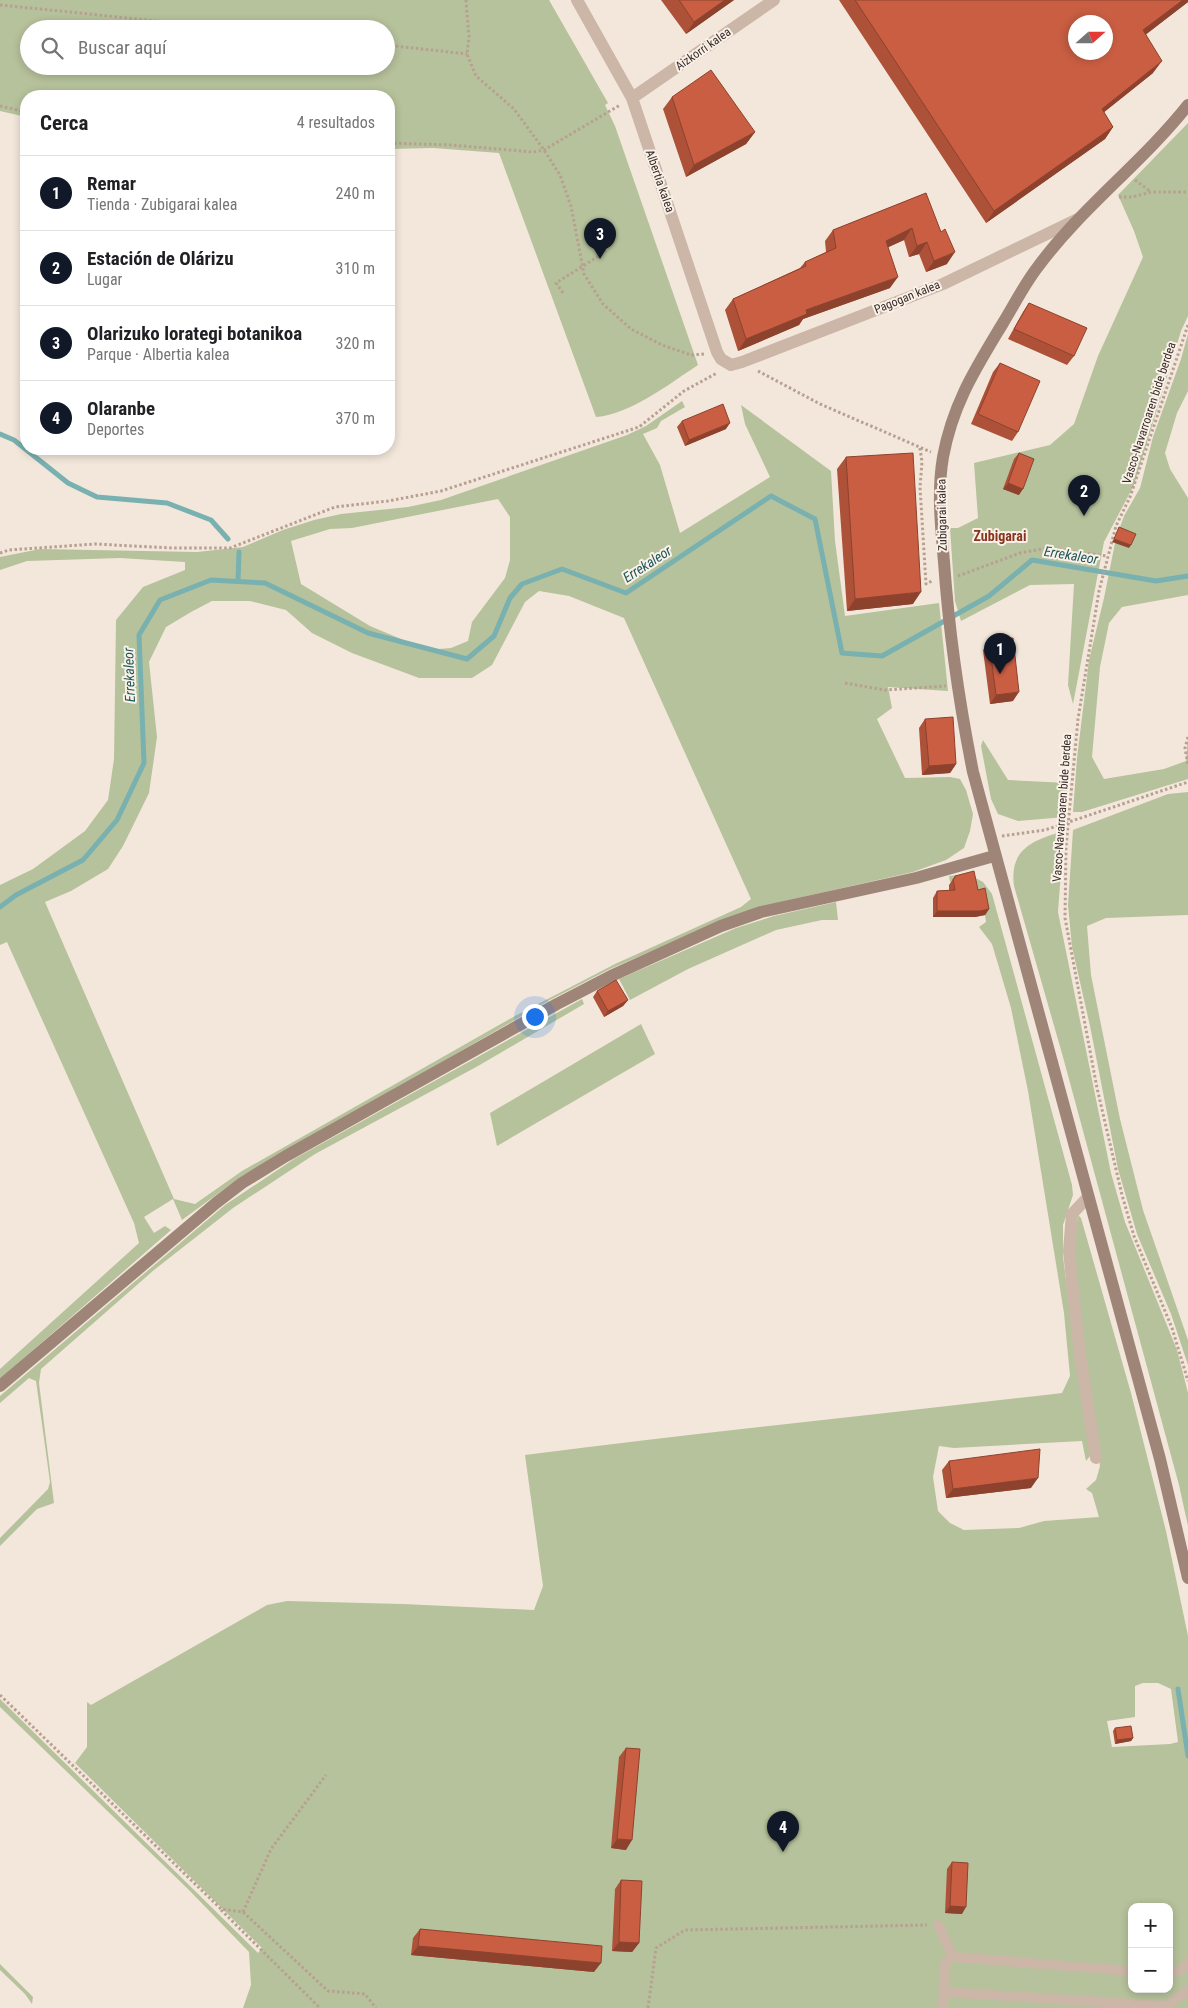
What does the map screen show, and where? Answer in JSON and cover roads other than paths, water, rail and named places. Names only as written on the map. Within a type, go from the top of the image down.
[{"type":"main road","name":"Zubigarai kalea","points":[[1188,105],[1126,173],[1078,218],[1036,269],[964,389],[952,421],[943,456],[940,483],[940,514],[954,667],[972,772],[1160,1459],[1188,1578]]},
{"type":"main road","points":[[0,1386],[242,1183],[286,1156],[557,1004],[680,944],[760,912],[916,878],[994,856]]},
{"type":"street","name":"Albertia kalea","points":[[577,0],[632,98],[717,352],[721,360],[736,364]]},
{"type":"street","name":"Aizkorri kalea","points":[[632,98],[774,0]]},
{"type":"street","name":"Pagogan kalea","points":[[736,364],[943,284],[1078,218]]},
{"type":"street","points":[[1088,1196],[1072,1214],[1069,1251],[1080,1355],[1096,1458]]},
{"type":"lane","points":[[938,1925],[953,1957]]},
{"type":"lane","points":[[943,2008],[944,1964],[953,1957],[1128,1971]]},
{"type":"lane","points":[[1173,1972],[1181,1970],[1188,1962]]},
{"type":"lane","points":[[943,1992],[1165,2007],[1188,1990]]},
{"type":"waterway","points":[[0,434],[20,445]]},
{"type":"waterway","points":[[33,455],[68,483],[97,497],[167,503],[211,520],[228,539]]},
{"type":"waterway","name":"Errekaleor","points":[[0,907],[16,895],[83,860],[117,820],[144,763],[139,635],[160,600],[211,580],[265,583],[368,633],[467,659],[494,636],[510,598],[522,584],[562,569],[626,593],[771,496],[815,519],[842,653],[882,656],[989,596],[1032,560],[1156,581],[1188,576]]},
{"type":"waterway","points":[[238,581],[239,552]]},
{"type":"waterway","points":[[1178,1689],[1188,1756]]},
{"type":"place","name":"Olarizuko lorategi botanikoa","points":[[600,259]]},
{"type":"place","name":"Estación de Olárizu","points":[[1084,516]]},
{"type":"place","name":"Remar","points":[[1000,674]]},
{"type":"place","name":"Olaranbe","points":[[783,1852]]},
{"type":"district","name":"Zubigarai","points":[[1000,536]]}]
